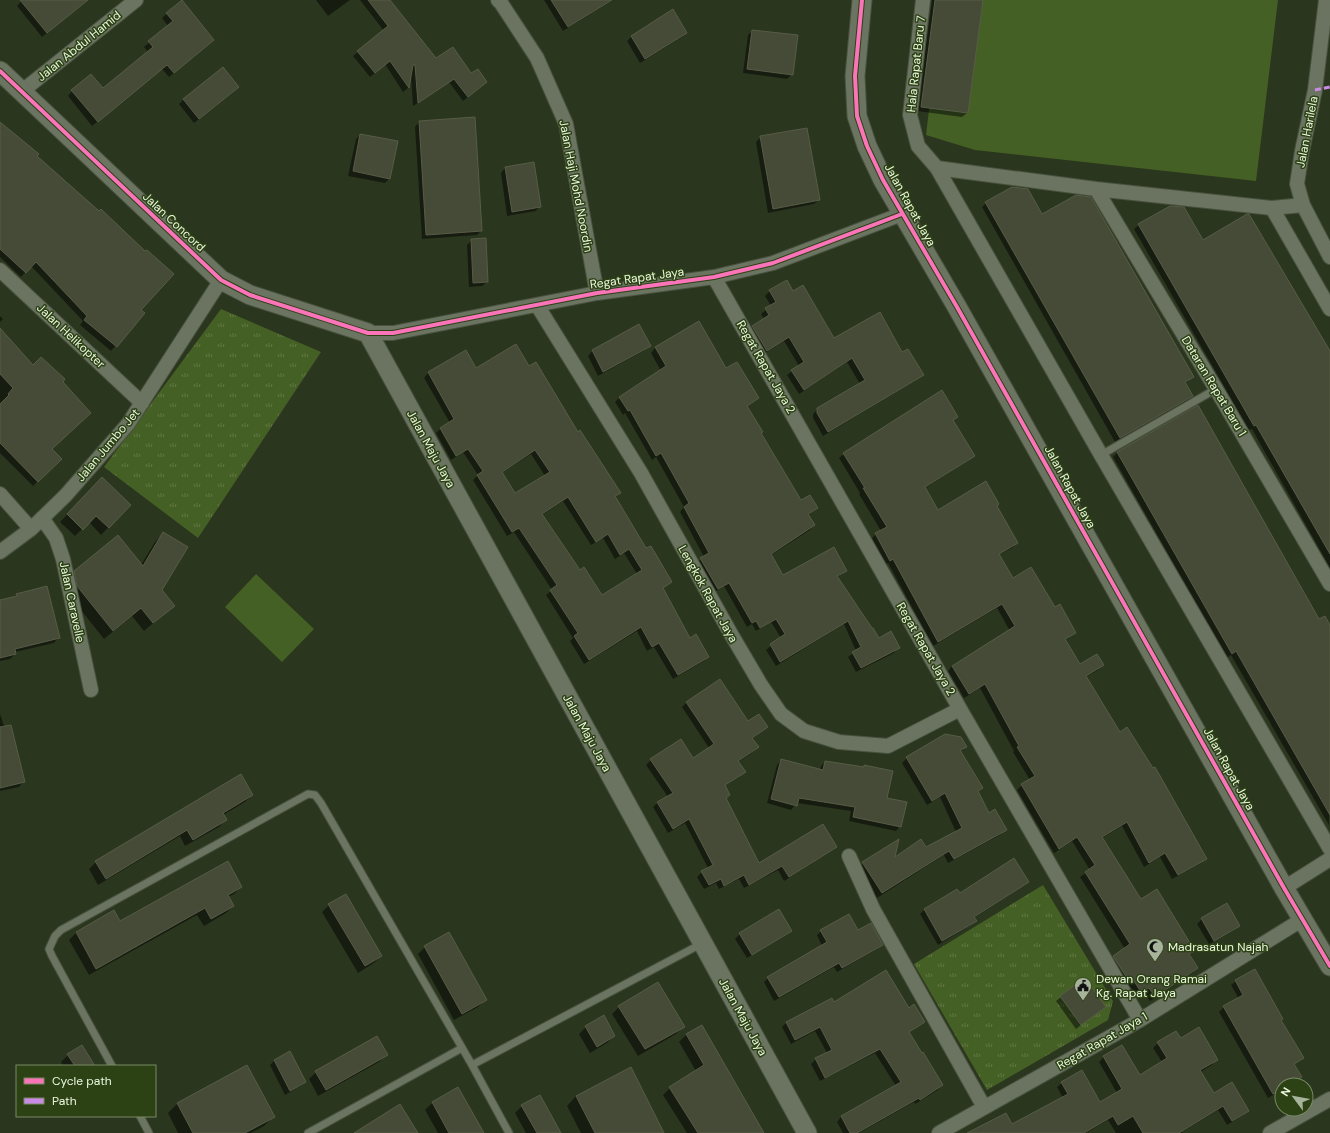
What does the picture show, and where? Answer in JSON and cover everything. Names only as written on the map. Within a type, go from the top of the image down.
[{"type":"street","name":"Jalan Abdul Hamid","points":[[21,92],[136,0]]},
{"type":"street","name":"Jalan Haji Mohd Noordin","points":[[498,0],[537,58],[566,124],[597,293]]},
{"type":"street","name":"Jalan Rapat Jaya","points":[[862,0],[855,76],[857,116],[867,146],[883,180],[957,307],[1284,888],[1330,966]]},
{"type":"street","name":"Hala Rapat Baru 7","points":[[923,0],[910,115],[918,146],[937,168]]},
{"type":"street","name":"Jalan Harilela","points":[[1326,0],[1315,90],[1302,151],[1297,184],[1303,204],[1330,257]]},
{"type":"street","name":"Jalan Concord","points":[[0,71],[221,280],[250,295],[368,334]]},
{"type":"street","points":[[937,168],[1096,189],[1272,208],[1303,204]]},
{"type":"street","points":[[937,168],[1330,850]]},
{"type":"street","name":"Dataran Rapat Baru 1","points":[[1096,189],[1216,389],[1330,584]]},
{"type":"street","points":[[1272,208],[1330,309]]},
{"type":"street","name":"Regat Rapat Jaya","points":[[368,334],[393,333],[597,293],[714,277],[774,263],[902,214]]},
{"type":"street","name":"Jalan Helikopter","points":[[0,270],[142,403]]},
{"type":"street","name":"Regat Rapat Jaya 2","points":[[714,277],[960,709],[1140,1020]]},
{"type":"street","name":"Jalan Jumbo Jet","points":[[0,552],[30,529],[66,495],[128,424],[221,280]]},
{"type":"street","name":"Lengkok Rapat Jaya","points":[[537,305],[641,473],[731,634],[761,685],[781,714],[804,731],[811,734],[839,742],[888,746],[960,709]]},
{"type":"street","name":"Jalan Maju Jaya","points":[[368,334],[807,1133]]},
{"type":"street","points":[[0,494],[30,529]]},
{"type":"street","name":"Jalan Caravelle","points":[[42,518],[56,538],[63,559],[91,690]]},
{"type":"street","points":[[849,856],[873,909],[984,1107]]},
{"type":"street","points":[[1284,888],[1330,859]]},
{"type":"street","name":"Regat Rapat Jaya 1","points":[[939,1133],[1140,1020],[1303,919]]},
{"type":"street","points":[[1270,1133],[1330,1099]]},
{"type":"lane","points":[[1101,455],[1216,389]]},
{"type":"lane","points":[[111,1065],[52,956],[49,948],[55,936],[68,926],[308,794],[315,795],[322,803],[510,1133]]},
{"type":"lane","points":[[472,1065],[703,943]]},
{"type":"lane","points":[[308,1133],[462,1048]]},
{"type":"lane","points":[[141,1117],[149,1133]]},
{"type":"green space","points":[[942,0],[1278,0],[1256,181],[975,150],[926,135]]},
{"type":"green space","points":[[221,309],[321,352],[198,538],[104,467]]},
{"type":"green space","points":[[256,574],[314,629],[282,662],[225,607]]},
{"type":"green space","points":[[1043,885],[1113,1001],[1108,1020],[987,1090],[914,964]]},
{"type":"building","points":[[20,0],[88,0],[47,33]]},
{"type":"building","points":[[182,0],[214,40],[174,73],[167,65],[98,122],[71,90],[91,74],[103,88],[153,47],[148,41],[173,21],[166,13]]},
{"type":"building","points":[[368,0],[390,0],[436,58],[453,47],[471,73],[478,69],[487,82],[468,97],[454,79],[418,103],[415,65],[413,65],[409,88],[390,61],[375,73],[357,51],[388,26]]},
{"type":"building","points":[[551,0],[612,0],[568,27]]},
{"type":"building","points":[[935,0],[983,0],[968,113],[921,107]]},
{"type":"building","points":[[673,9],[687,33],[645,59],[631,36]]},
{"type":"building","points":[[752,30],[798,35],[793,75],[747,69]]},
{"type":"building","points":[[223,67],[239,87],[199,119],[183,99]]},
{"type":"building","points":[[475,117],[482,231],[426,235],[419,121]]},
{"type":"building","points":[[0,122],[39,154],[37,156],[99,211],[101,209],[145,251],[147,250],[174,274],[141,310],[145,313],[117,347],[84,320],[87,316],[36,262],[26,273],[0,249]]},
{"type":"building","points":[[807,128],[820,200],[773,209],[760,136]]},
{"type":"building","points":[[360,134],[398,141],[390,179],[353,171]]},
{"type":"building","points":[[534,162],[541,207],[512,212],[505,167]]},
{"type":"building","points":[[1012,187],[1028,189],[1042,214],[1076,195],[1091,197],[1194,377],[1185,382],[1193,396],[1120,438],[985,202]]},
{"type":"building","points":[[1170,206],[1184,207],[1203,240],[1249,214],[1330,351],[1330,554],[1256,425],[1254,426],[1138,224]]},
{"type":"building","points":[[486,238],[488,282],[473,283],[471,239]]},
{"type":"building","points":[[787,280],[793,291],[803,285],[834,338],[880,312],[902,352],[908,349],[924,375],[828,432],[817,413],[817,408],[865,380],[852,358],[804,390],[791,370],[804,362],[789,337],[767,351],[752,326],[769,315],[765,308],[776,302],[769,290]]},
{"type":"building","points":[[699,321],[726,368],[737,362],[759,398],[747,406],[763,432],[761,433],[801,500],[810,495],[818,508],[808,514],[815,525],[771,554],[783,575],[834,547],[847,571],[837,576],[879,638],[891,631],[900,648],[861,668],[852,652],[861,647],[848,621],[780,662],[770,644],[785,634],[776,619],[760,628],[756,621],[752,623],[729,583],[718,589],[700,558],[709,553],[684,507],[689,503],[661,453],[656,456],[630,410],[628,411],[619,397],[666,366],[655,347]]},
{"type":"building","points":[[639,324],[651,346],[603,372],[592,350]]},
{"type":"building","points":[[0,328],[33,365],[41,357],[65,379],[63,382],[91,413],[52,449],[62,459],[38,482],[0,443],[0,404],[9,395],[8,394],[13,388],[0,374]]},
{"type":"building","points":[[516,344],[529,366],[536,362],[578,432],[580,430],[621,493],[615,496],[646,548],[651,546],[672,582],[663,588],[690,638],[696,634],[709,657],[678,675],[659,643],[652,647],[641,627],[589,660],[574,636],[578,633],[550,590],[557,585],[519,528],[512,532],[477,475],[483,471],[468,449],[456,456],[440,428],[454,419],[428,372],[466,350],[476,368]],"holes":[[[535,450],[550,472],[515,493],[502,472]],[[568,497],[596,542],[608,534],[620,555],[629,549],[642,570],[602,595],[584,567],[580,570],[542,514]]]},
{"type":"building","points":[[942,390],[958,417],[953,420],[975,456],[925,487],[938,510],[986,481],[999,504],[997,506],[1018,543],[999,554],[1013,578],[1031,567],[1055,607],[1060,604],[1076,633],[1065,639],[1080,664],[1097,654],[1104,665],[1086,676],[1120,732],[1127,727],[1153,768],[1155,767],[1207,859],[1178,875],[1165,853],[1149,863],[1127,822],[1102,837],[1141,899],[1157,889],[1195,951],[1189,954],[1198,968],[1155,997],[1149,988],[1141,992],[1132,978],[1129,981],[1113,956],[1130,944],[1085,872],[1095,865],[1077,837],[1059,849],[1021,784],[1035,776],[1017,747],[1019,746],[985,684],[969,694],[952,666],[1015,626],[1002,604],[938,642],[893,559],[890,561],[875,533],[887,527],[843,453]]},
{"type":"building","points":[[1198,405],[1319,619],[1325,616],[1330,625],[1330,815],[1236,651],[1232,654],[1117,452]]},
{"type":"building","points":[[102,477],[131,505],[109,528],[96,516],[83,530],[67,514]]},
{"type":"building","points":[[163,532],[188,547],[162,590],[175,606],[153,623],[141,608],[113,631],[77,586],[74,571],[118,535],[143,566]]},
{"type":"building","points":[[47,586],[60,638],[15,649],[16,654],[0,658],[0,600]]},
{"type":"building","points":[[720,679],[748,721],[759,714],[768,727],[752,738],[759,747],[738,761],[746,772],[725,785],[730,795],[726,798],[759,863],[823,824],[837,847],[789,877],[782,866],[749,885],[744,875],[724,886],[721,879],[709,885],[701,871],[713,865],[689,819],[673,829],[657,802],[673,793],[650,759],[681,739],[693,758],[714,744],[686,702]]},
{"type":"building","points":[[11,725],[25,782],[0,788],[0,727]]},
{"type":"building","points":[[945,734],[961,737],[967,747],[960,750],[983,788],[978,791],[989,813],[995,809],[1007,830],[954,859],[949,851],[882,893],[862,862],[899,839],[895,857],[921,839],[926,847],[962,828],[945,793],[932,801],[906,757]]},
{"type":"building","points":[[781,759],[823,770],[825,761],[864,767],[864,765],[893,771],[887,798],[907,802],[901,827],[853,817],[855,807],[799,798],[797,806],[771,799]]},
{"type":"building","points":[[241,774],[253,795],[223,813],[227,820],[193,840],[187,830],[106,879],[95,861]]},
{"type":"building","points":[[1014,858],[1029,882],[974,917],[977,921],[942,941],[924,909],[957,889],[960,893]]},
{"type":"building","points":[[228,861],[242,887],[228,895],[234,906],[211,919],[205,908],[96,969],[76,932],[114,910],[120,921]]},
{"type":"building","points":[[346,894],[382,956],[365,966],[328,904]]},
{"type":"building","points":[[1227,903],[1240,926],[1214,941],[1201,918]]},
{"type":"building","points":[[779,909],[792,931],[752,955],[739,933]]},
{"type":"building","points":[[849,914],[858,930],[871,923],[883,945],[842,968],[839,963],[779,997],[767,977],[827,942],[820,930]]},
{"type":"building","points":[[449,932],[487,1000],[462,1014],[424,946]]},
{"type":"building","points":[[1255,969],[1283,1019],[1281,1020],[1304,1058],[1294,1064],[1302,1077],[1274,1077],[1273,1094],[1223,1006],[1243,995],[1235,980]]},
{"type":"building","points":[[886,970],[909,1008],[914,1004],[925,1022],[909,1032],[943,1085],[920,1100],[919,1098],[857,1133],[850,1133],[841,1116],[901,1082],[880,1049],[825,1078],[815,1058],[832,1050],[820,1027],[795,1040],[786,1022],[832,998],[834,1002]]},
{"type":"building","name":"Dewan Orang Ramai Kg. Rapat Jaya","points":[[1085,978],[1106,1007],[1081,1025],[1060,996]]},
{"type":"building","points":[[658,982],[685,1027],[645,1049],[618,1006]]},
{"type":"building","points":[[604,1015],[615,1036],[597,1047],[585,1026]]},
{"type":"building","points":[[702,1025],[764,1133],[698,1133],[669,1087],[704,1065],[686,1034]]},
{"type":"building","points":[[1199,1027],[1218,1060],[1200,1070],[1214,1093],[1232,1082],[1249,1111],[1232,1121],[1223,1106],[1179,1133],[1143,1133],[1133,1116],[1118,1125],[1113,1116],[1084,1133],[967,1133],[1006,1113],[1012,1124],[1068,1094],[1061,1082],[1082,1070],[1100,1102],[1122,1089],[1103,1056],[1122,1045],[1140,1075],[1167,1058],[1157,1042],[1176,1031],[1181,1038]]},
{"type":"building","points":[[377,1036],[388,1055],[326,1090],[315,1071]]},
{"type":"building","points":[[82,1045],[94,1065],[74,1065],[67,1054]]},
{"type":"building","points":[[290,1051],[306,1082],[290,1091],[274,1060]]},
{"type":"building","points":[[247,1065],[275,1117],[245,1133],[193,1133],[177,1103]]},
{"type":"building","points":[[631,1067],[664,1133],[595,1133],[576,1096]]},
{"type":"building","points":[[458,1087],[484,1133],[449,1133],[432,1102]]},
{"type":"building","points":[[540,1095],[561,1133],[537,1133],[521,1105]]},
{"type":"building","points":[[400,1104],[418,1133],[354,1133]]},
{"type":"marked path","points":[[1315,90],[1330,87]]},
{"type":"cycle path","points":[[862,0],[855,76],[857,116],[867,146],[883,180],[957,307],[1284,888],[1330,966]]},
{"type":"cycle path","points":[[0,71],[221,280],[250,295],[368,333],[393,333],[597,293],[714,277],[773,263],[902,214]]},
{"type":"place","name":"Madrasatun Najah","points":[[1155,962]]},
{"type":"place","name":"Dewan Orang Ramai Kg. Rapat Jaya","points":[[1083,1001]]}]
